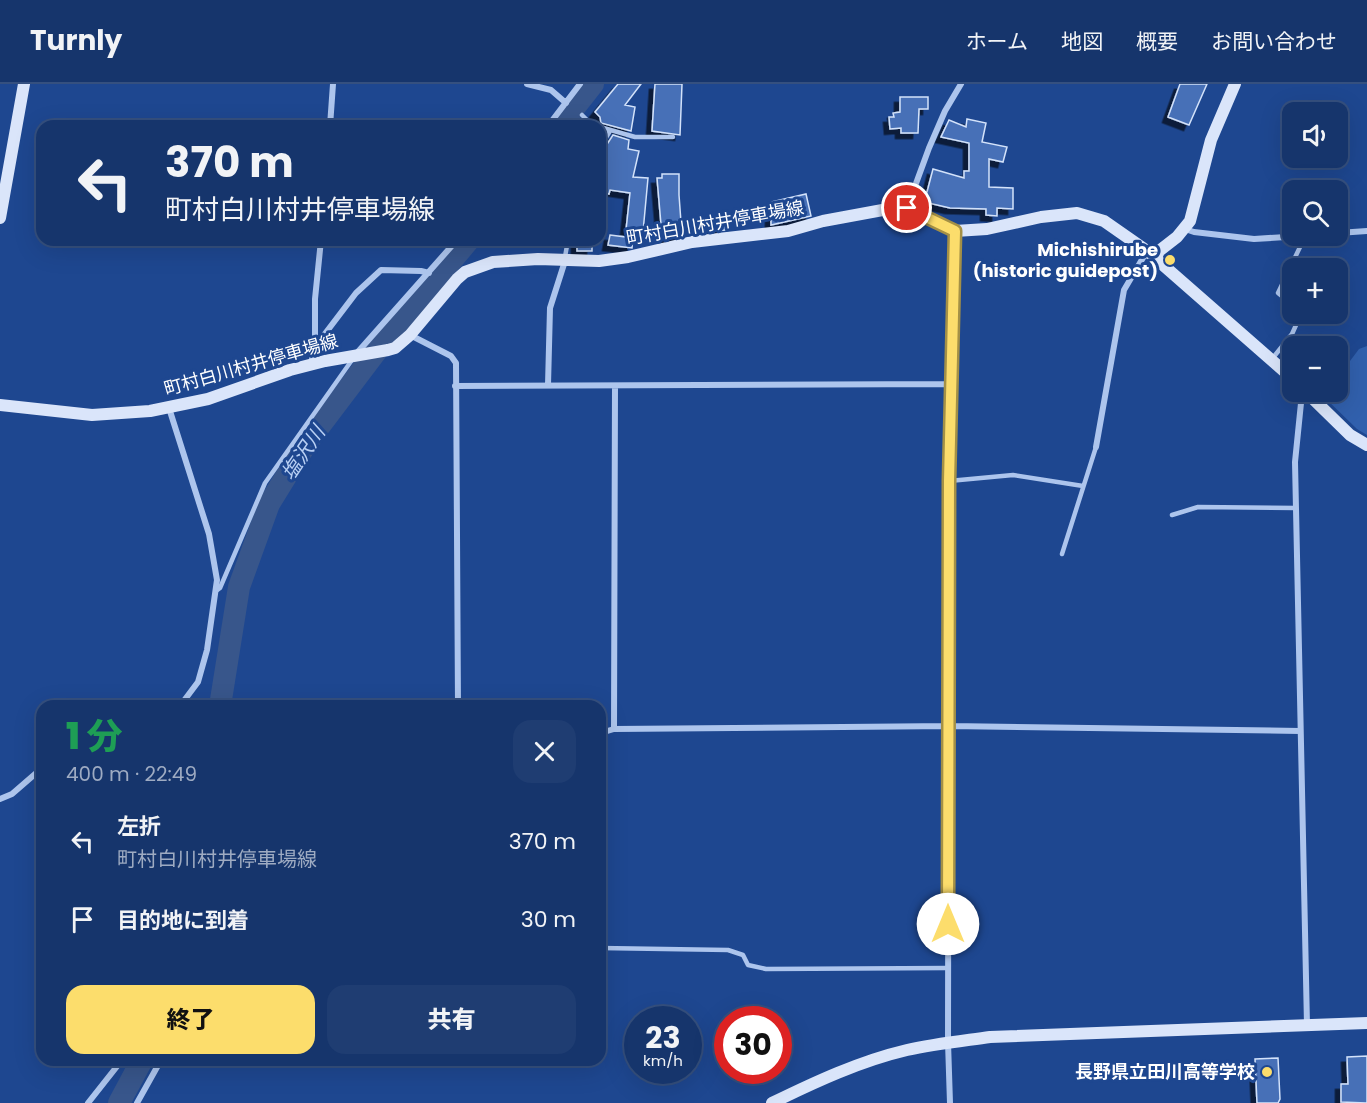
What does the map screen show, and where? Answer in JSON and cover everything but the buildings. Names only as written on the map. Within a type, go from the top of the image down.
[{"type":"main road","points":[[0,218],[24,84]]},
{"type":"main road","points":[[1151,254],[1185,229],[1190,221],[1211,140],[1236,84]]},
{"type":"main road","points":[[907,208],[955,231],[987,229],[1041,217],[1077,213],[1104,221],[1151,254],[1282,369]]},
{"type":"main road","name":"町村白川村井停車場線","points":[[0,405],[92,415],[169,408],[208,399],[290,370],[395,348],[410,335],[436,302],[465,272],[493,262],[538,259],[599,261],[628,257],[692,242],[789,231],[858,214],[907,208]]},
{"type":"main road","points":[[1316,402],[1350,435],[1367,445]]},
{"type":"main road","points":[[772,1103],[859,1064],[906,1050],[948,1042],[990,1037],[1367,1023]]},
{"type":"street","points":[[330,120],[333,84]]},
{"type":"street","points":[[527,84],[551,90],[566,103]]},
{"type":"street","points":[[553,120],[580,84]]},
{"type":"street","points":[[907,208],[945,111],[961,84]]},
{"type":"street","points":[[1185,229],[1254,239],[1282,237]]},
{"type":"street","points":[[950,1103],[948,1042],[949,481],[955,231]]},
{"type":"street","points":[[1348,232],[1367,231]]},
{"type":"street","points":[[311,365],[315,342],[315,299],[320,246]]},
{"type":"street","points":[[357,355],[452,246]]},
{"type":"street","points":[[1096,447],[1124,291],[1151,254]]},
{"type":"street","points":[[548,385],[549,308],[565,260]]},
{"type":"street","points":[[315,342],[321,339],[356,293],[381,270],[411,270],[429,273]]},
{"type":"street","points":[[410,335],[451,356],[456,363],[458,700]]},
{"type":"street","points":[[455,386],[950,384]]},
{"type":"street","points":[[614,729],[615,386]]},
{"type":"street","points":[[1302,402],[1295,462],[1306,1025]]},
{"type":"street","points":[[169,408],[209,534],[217,580],[207,650],[198,682],[184,700]]},
{"type":"street","points":[[606,731],[614,729],[950,726],[1300,731]]},
{"type":"street","points":[[0,800],[12,794],[36,773]]},
{"type":"street","points":[[88,1103],[117,1066]]},
{"type":"street","points":[[137,1103],[158,1066]]},
{"type":"lane","points":[[582,115],[587,120]]},
{"type":"lane","points":[[606,129],[635,137],[673,137]]},
{"type":"lane","points":[[606,137],[610,131]]},
{"type":"lane","points":[[565,260],[567,246]]},
{"type":"lane","points":[[1272,359],[1292,334],[1296,324]]},
{"type":"lane","points":[[216,591],[220,588],[265,483],[357,355]]},
{"type":"lane","points":[[1062,554],[1096,447]]},
{"type":"lane","points":[[949,481],[1013,475],[1083,486]]},
{"type":"lane","points":[[1172,515],[1198,507],[1296,508]]},
{"type":"lane","points":[[606,948],[728,950],[743,956],[748,965],[766,969],[948,968]]},
{"type":"shaded area","points":[[1367,346],[1367,435],[1357,429],[1329,402],[1348,402],[1348,364],[1359,349]]},
{"type":"waterway","name":"塩沢川","points":[[565,120],[593,84]]},
{"type":"waterway","name":"塩沢川","points":[[221,700],[239,587],[269,504],[306,444],[387,337],[464,246]]},
{"type":"waterway","name":"塩沢川","points":[[119,1103],[139,1066]]},
{"type":"place","name":"Michishirube (historic guidepost)","points":[[1170,260]]},
{"type":"place","name":"長野県立田川高等学校","points":[[1267,1072]]},
{"type":"route","points":[[907,208],[955,231],[949,481],[948,924]]}]
